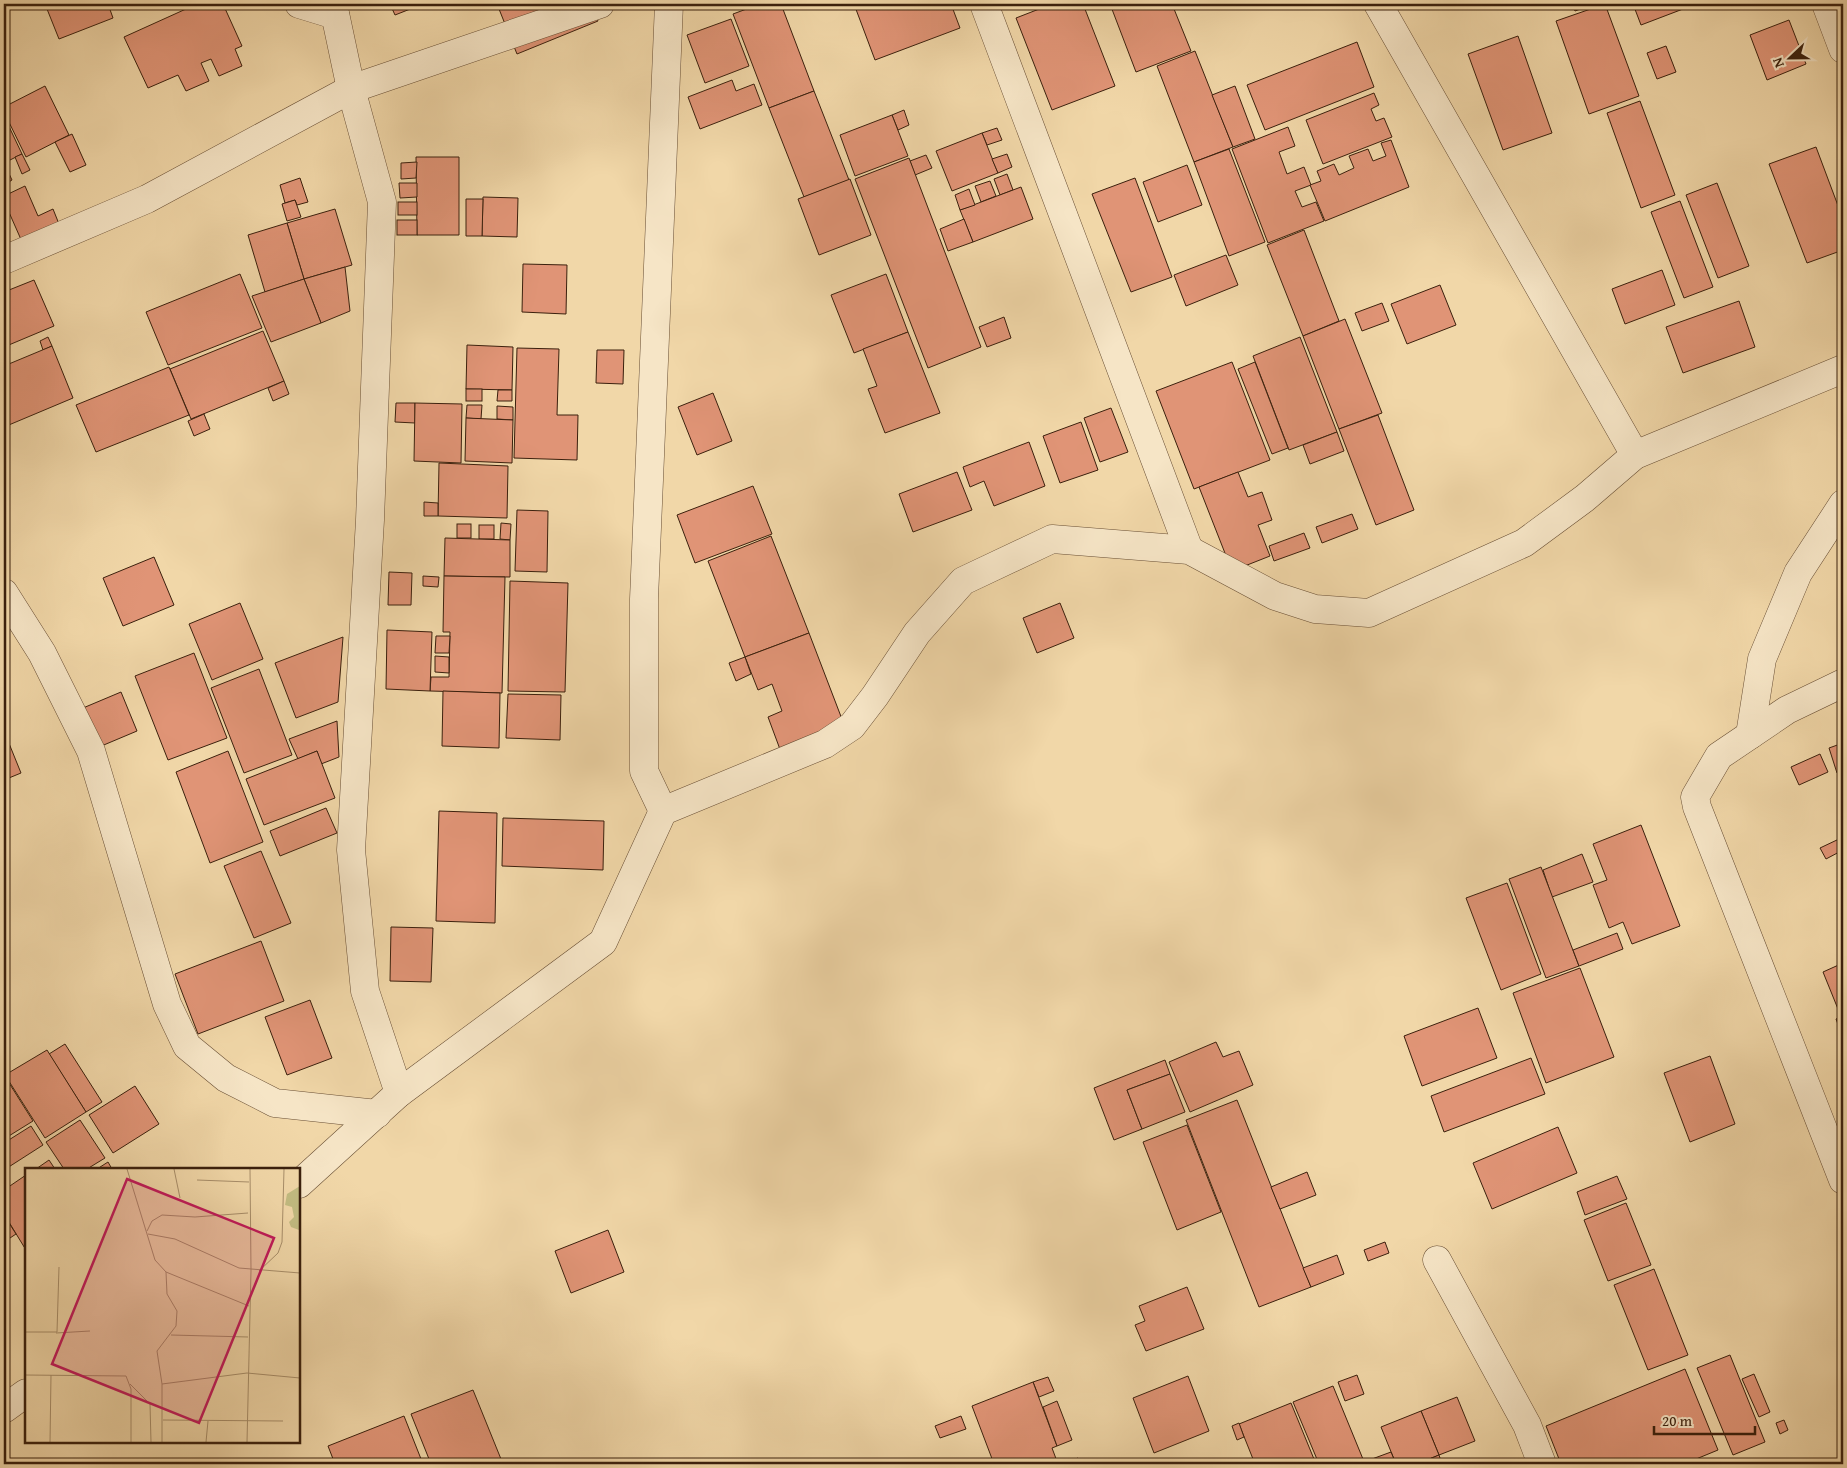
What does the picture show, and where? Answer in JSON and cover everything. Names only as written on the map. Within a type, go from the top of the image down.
[{"type":"street","points":[[299,4],[334,9],[351,89],[382,202],[370,520],[350,850],[365,991],[399,1093]]},
{"type":"street","points":[[4,260],[146,199],[351,89],[600,4]]},
{"type":"street","points":[[663,811],[644,771],[644,599],[669,4]]},
{"type":"street","points":[[984,4],[1189,550]]},
{"type":"street","points":[[1378,4],[1635,454]]},
{"type":"street","points":[[1826,4],[1843,49]]},
{"type":"street","points":[[300,1183],[399,1093],[603,942],[663,811],[825,744],[852,726],[875,696],[917,633],[963,581],[1012,556],[1052,539],[1189,550],[1275,596],[1315,609],[1369,613],[1524,543],[1585,498],[1635,454],[1843,369]]},
{"type":"street","points":[[1750,735],[1762,658],[1798,572],[1843,504]]},
{"type":"street","points":[[4,593],[42,652],[91,751],[167,1004],[188,1046],[226,1078],[275,1103],[377,1114]]},
{"type":"street","points":[[1843,683],[1787,710],[1719,756],[1695,797],[1697,807],[1843,1180]]},
{"type":"street","points":[[1437,1260],[1527,1425],[1542,1464]]},
{"type":"street","points":[[4,1410],[25,1394]]},
{"type":"building","points":[[45,4],[108,4],[113,18],[59,39]]},
{"type":"building","points":[[197,4],[223,4],[242,46],[235,49],[242,66],[219,76],[211,59],[201,63],[209,81],[186,91],[178,75],[148,88],[124,37]]},
{"type":"building","points":[[390,4],[423,4],[395,15]]},
{"type":"building","points":[[497,4],[591,4],[598,21],[517,54]]},
{"type":"building","points":[[760,4],[781,4],[814,91],[769,108],[733,14]]},
{"type":"building","points":[[854,4],[951,4],[960,28],[875,60]]},
{"type":"building","points":[[1052,4],[1083,4],[1115,86],[1052,110],[1016,18]]},
{"type":"building","points":[[1110,4],[1172,4],[1191,51],[1136,72]]},
{"type":"building","points":[[1572,4],[1594,4],[1575,11]]},
{"type":"building","points":[[1605,4],[1639,96],[1589,114],[1556,21]]},
{"type":"building","points":[[1633,4],[1682,4],[1683,9],[1641,25]]},
{"type":"building","points":[[731,19],[749,66],[705,83],[687,35]]},
{"type":"building","points":[[1789,20],[1806,64],[1767,80],[1750,35]]},
{"type":"building","points":[[1518,36],[1552,133],[1503,150],[1468,54]]},
{"type":"building","points":[[1357,42],[1374,87],[1265,130],[1247,85]]},
{"type":"building","points":[[1666,46],[1676,72],[1657,79],[1647,53]]},
{"type":"building","points":[[1195,51],[1233,147],[1194,162],[1157,66]]},
{"type":"building","points":[[732,80],[736,91],[754,84],[762,105],[700,129],[688,97]]},
{"type":"building","points":[[45,86],[69,135],[26,157],[4,112],[4,107]]},
{"type":"building","points":[[1235,86],[1255,139],[1233,147],[1212,95]]},
{"type":"building","points":[[814,91],[849,180],[804,197],[769,108]]},
{"type":"building","points":[[1374,93],[1379,105],[1371,109],[1376,121],[1384,118],[1392,137],[1323,164],[1306,120]]},
{"type":"building","points":[[1640,101],[1675,195],[1641,208],[1607,113]]},
{"type":"building","points":[[904,110],[909,125],[898,130],[892,115]]},
{"type":"building","points":[[892,115],[908,156],[855,176],[840,135]]},
{"type":"building","points":[[4,116],[22,154],[4,163]]},
{"type":"building","points":[[1288,127],[1295,146],[1279,152],[1287,174],[1304,167],[1311,185],[1295,191],[1302,207],[1316,202],[1324,221],[1268,243],[1232,149]]},
{"type":"building","points":[[997,128],[1002,140],[987,145],[982,133]]},
{"type":"building","points":[[982,133],[998,173],[952,191],[936,151]]},
{"type":"building","points":[[72,134],[86,165],[70,172],[55,142]]},
{"type":"building","points":[[1391,140],[1409,187],[1325,221],[1310,185],[1321,181],[1317,171],[1334,164],[1339,175],[1354,168],[1349,156],[1368,149],[1373,161],[1386,156],[1381,143]]},
{"type":"building","points":[[1816,147],[1843,219],[1843,250],[1807,263],[1769,164]]},
{"type":"building","points":[[1229,149],[1265,242],[1229,256],[1194,162]]},
{"type":"building","points":[[22,154],[30,170],[22,174],[15,157]]},
{"type":"building","points":[[1007,154],[1012,167],[998,173],[992,159]]},
{"type":"building","points":[[926,155],[932,168],[915,175],[910,161]]},
{"type":"building","points":[[416,157],[459,157],[459,235],[417,235]]},
{"type":"building","points":[[909,158],[981,347],[928,368],[855,179]]},
{"type":"building","points":[[417,162],[416,178],[401,179],[401,163]]},
{"type":"building","points":[[4,163],[12,180],[4,185]]},
{"type":"building","points":[[1187,165],[1202,205],[1158,222],[1143,182]]},
{"type":"building","points":[[1007,174],[1013,190],[1000,195],[994,179]]},
{"type":"building","points":[[300,178],[308,202],[297,205],[295,200],[285,203],[280,185]]},
{"type":"building","points":[[1135,178],[1172,277],[1131,292],[1092,194]]},
{"type":"building","points":[[850,179],[871,235],[819,255],[798,199]]},
{"type":"building","points":[[990,181],[996,196],[981,202],[975,186]]},
{"type":"building","points":[[399,183],[417,183],[417,197],[400,198]]},
{"type":"building","points":[[1717,183],[1749,266],[1718,278],[1686,195]]},
{"type":"building","points":[[25,186],[38,216],[53,209],[61,229],[23,244],[4,201],[4,196]]},
{"type":"building","points":[[1021,187],[1033,219],[973,242],[960,210]]},
{"type":"building","points":[[969,189],[975,205],[960,210],[955,195]]},
{"type":"building","points":[[483,197],[518,198],[517,237],[482,236]]},
{"type":"building","points":[[466,199],[483,199],[482,236],[466,236]]},
{"type":"building","points":[[295,200],[301,217],[287,221],[282,204]]},
{"type":"building","points":[[1680,201],[1713,287],[1684,298],[1651,212]]},
{"type":"building","points":[[398,202],[417,202],[417,215],[398,215]]},
{"type":"building","points":[[335,209],[352,265],[304,279],[287,223]]},
{"type":"building","points":[[964,219],[973,242],[948,251],[940,229]]},
{"type":"building","points":[[397,220],[417,220],[417,235],[397,235]]},
{"type":"building","points":[[287,223],[304,279],[265,292],[248,235]]},
{"type":"building","points":[[1304,230],[1339,321],[1303,336],[1267,245]]},
{"type":"building","points":[[1226,255],[1238,285],[1186,306],[1174,275]]},
{"type":"building","points":[[523,264],[567,265],[566,314],[522,312]]},
{"type":"building","points":[[345,267],[350,311],[321,323],[304,279]]},
{"type":"building","points":[[1662,270],[1675,305],[1625,324],[1612,289]]},
{"type":"building","points":[[240,274],[262,328],[168,365],[146,312]]},
{"type":"building","points":[[886,274],[908,332],[854,353],[831,295]]},
{"type":"building","points":[[304,279],[321,323],[271,342],[252,296]]},
{"type":"building","points":[[34,280],[54,326],[4,347],[4,292]]},
{"type":"building","points":[[1440,285],[1456,325],[1407,344],[1391,304]]},
{"type":"building","points":[[1739,301],[1755,347],[1683,373],[1666,327]]},
{"type":"building","points":[[1382,303],[1389,321],[1362,331],[1355,313]]},
{"type":"building","points":[[1004,317],[1011,338],[987,347],[979,327]]},
{"type":"building","points":[[1345,319],[1382,413],[1339,429],[1303,336]]},
{"type":"building","points":[[263,331],[284,381],[191,419],[170,369]]},
{"type":"building","points":[[908,332],[940,413],[885,433],[868,389],[877,386],[863,349]]},
{"type":"building","points":[[48,337],[52,346],[43,350],[40,341]]},
{"type":"building","points":[[1300,337],[1337,432],[1289,450],[1253,356]]},
{"type":"building","points":[[467,345],[513,347],[512,390],[466,389]]},
{"type":"building","points":[[52,346],[73,398],[4,427],[4,366]]},
{"type":"building","points":[[517,348],[559,349],[557,415],[578,415],[577,460],[514,458]]},
{"type":"building","points":[[597,350],[624,350],[623,384],[596,383]]},
{"type":"building","points":[[1232,362],[1270,460],[1194,489],[1156,391]]},
{"type":"building","points":[[1255,362],[1288,448],[1272,454],[1238,369]]},
{"type":"building","points":[[169,367],[189,415],[96,452],[76,405]]},
{"type":"building","points":[[284,381],[289,394],[273,401],[268,388]]},
{"type":"building","points":[[466,389],[482,389],[482,401],[466,401]]},
{"type":"building","points":[[498,390],[512,390],[512,401],[497,401]]},
{"type":"building","points":[[713,393],[732,441],[697,455],[678,407]]},
{"type":"building","points":[[396,403],[415,403],[415,423],[395,422]]},
{"type":"building","points":[[415,403],[462,404],[461,463],[414,461]]},
{"type":"building","points":[[467,405],[482,405],[481,419],[466,418]]},
{"type":"building","points":[[497,406],[513,407],[513,420],[497,419]]},
{"type":"building","points":[[1111,408],[1128,452],[1100,462],[1084,418]]},
{"type":"building","points":[[204,414],[210,429],[194,436],[188,421]]},
{"type":"building","points":[[1378,415],[1414,510],[1376,525],[1339,429]]},
{"type":"building","points":[[466,418],[513,420],[512,463],[465,461]]},
{"type":"building","points":[[1081,422],[1098,470],[1060,483],[1043,436]]},
{"type":"building","points":[[1337,432],[1344,451],[1310,464],[1303,445]]},
{"type":"building","points":[[1029,442],[1045,486],[994,506],[984,481],[970,487],[963,467]]},
{"type":"building","points":[[439,463],[508,466],[507,518],[438,516]]},
{"type":"building","points":[[957,472],[972,510],[913,532],[899,494]]},
{"type":"building","points":[[1238,472],[1248,497],[1262,492],[1272,520],[1258,525],[1270,556],[1232,571],[1199,487]]},
{"type":"building","points":[[753,486],[772,534],[695,563],[677,515]]},
{"type":"building","points":[[424,502],[438,503],[438,516],[424,516]]},
{"type":"building","points":[[517,510],[548,511],[547,572],[515,571]]},
{"type":"building","points":[[1352,514],[1358,529],[1322,543],[1316,527]]},
{"type":"building","points":[[501,523],[511,524],[510,540],[500,539]]},
{"type":"building","points":[[457,524],[471,524],[471,538],[457,538]]},
{"type":"building","points":[[479,525],[494,525],[494,539],[479,539]]},
{"type":"building","points":[[1304,533],[1310,548],[1274,561],[1269,546]]},
{"type":"building","points":[[771,536],[809,633],[745,657],[708,561]]},
{"type":"building","points":[[445,538],[510,540],[510,577],[444,576]]},
{"type":"building","points":[[154,557],[174,605],[123,626],[103,578]]},
{"type":"building","points":[[389,572],[412,573],[411,605],[388,605]]},
{"type":"building","points":[[423,576],[439,577],[438,587],[423,586]]},
{"type":"building","points":[[444,576],[505,577],[502,693],[430,691],[431,677],[449,677],[450,632],[443,632]]},
{"type":"building","points":[[510,581],[568,583],[565,692],[508,691]]},
{"type":"building","points":[[240,603],[263,659],[212,680],[189,624]]},
{"type":"building","points":[[1060,603],[1074,638],[1037,653],[1023,618]]},
{"type":"building","points":[[387,630],[432,632],[430,691],[386,689]]},
{"type":"building","points":[[809,633],[845,727],[781,752],[768,717],[782,711],[772,684],[758,690],[745,657]]},
{"type":"building","points":[[436,636],[450,636],[449,653],[435,653]]},
{"type":"building","points":[[343,637],[338,702],[296,718],[275,663]]},
{"type":"building","points":[[194,653],[227,738],[168,760],[135,676]]},
{"type":"building","points":[[435,656],[449,657],[449,673],[435,672]]},
{"type":"building","points":[[745,657],[751,674],[736,681],[729,663]]},
{"type":"building","points":[[259,669],[292,755],[244,773],[211,688]]},
{"type":"building","points":[[443,691],[500,693],[499,748],[442,746]]},
{"type":"building","points":[[121,692],[137,731],[99,747],[83,708]]},
{"type":"building","points":[[508,694],[561,695],[560,740],[506,738]]},
{"type":"building","points":[[337,721],[339,757],[321,764],[317,751],[298,759],[289,739]]},
{"type":"building","points":[[4,731],[21,773],[4,780]]},
{"type":"building","points":[[1843,743],[1843,770],[1837,773],[1829,748]]},
{"type":"building","points":[[228,751],[263,842],[210,863],[176,772]]},
{"type":"building","points":[[317,751],[335,798],[264,825],[246,779]]},
{"type":"building","points":[[1820,754],[1828,772],[1799,785],[1791,767]]},
{"type":"building","points":[[326,808],[337,833],[280,856],[270,831]]},
{"type":"building","points":[[439,811],[497,813],[495,923],[436,921]]},
{"type":"building","points":[[503,818],[604,821],[603,870],[502,866]]},
{"type":"building","points":[[1641,825],[1680,926],[1632,944],[1623,922],[1609,928],[1593,885],[1607,880],[1593,844]]},
{"type":"building","points":[[1839,839],[1843,850],[1826,859],[1820,848]]},
{"type":"building","points":[[261,851],[291,923],[254,938],[224,866]]},
{"type":"building","points":[[1582,854],[1593,882],[1552,897],[1543,870]]},
{"type":"building","points":[[1541,867],[1579,966],[1546,978],[1509,879]]},
{"type":"building","points":[[1507,883],[1541,974],[1501,990],[1466,898]]},
{"type":"building","points":[[391,927],[433,928],[431,982],[390,981]]},
{"type":"building","points":[[1617,933],[1623,949],[1579,966],[1573,950]]},
{"type":"building","points":[[261,941],[284,1001],[198,1034],[175,974]]},
{"type":"building","points":[[1843,963],[1843,1013],[1840,1014],[1823,972]]},
{"type":"building","points":[[1580,968],[1614,1057],[1546,1083],[1513,993]]},
{"type":"building","points":[[310,1000],[332,1058],[287,1075],[265,1017]]},
{"type":"building","points":[[1478,1008],[1497,1058],[1422,1086],[1404,1036]]},
{"type":"building","points":[[1843,1016],[1843,1038],[1836,1019]]},
{"type":"building","points":[[1216,1042],[1223,1057],[1239,1051],[1253,1085],[1190,1112],[1169,1062]]},
{"type":"building","points":[[65,1044],[102,1102],[86,1112],[49,1054]]},
{"type":"building","points":[[47,1050],[86,1112],[45,1138],[5,1075]]},
{"type":"building","points":[[1710,1056],[1735,1124],[1690,1142],[1664,1073]]},
{"type":"building","points":[[1531,1058],[1545,1094],[1444,1132],[1431,1096]]},
{"type":"building","points":[[1165,1060],[1170,1074],[1127,1090],[1142,1129],[1114,1140],[1094,1088]]},
{"type":"building","points":[[1170,1074],[1185,1112],[1142,1129],[1127,1090]]},
{"type":"building","points":[[4,1075],[33,1121],[4,1139]]},
{"type":"building","points":[[135,1086],[159,1124],[113,1153],[89,1115]]},
{"type":"building","points":[[1237,1100],[1311,1287],[1259,1307],[1186,1120]]},
{"type":"building","points":[[80,1120],[105,1158],[89,1168],[63,1168],[46,1142]]},
{"type":"building","points":[[1187,1125],[1221,1212],[1177,1230],[1143,1142]]},
{"type":"building","points":[[31,1126],[43,1145],[4,1170],[4,1143]]},
{"type":"building","points":[[1558,1127],[1577,1173],[1492,1209],[1473,1163]]},
{"type":"building","points":[[49,1160],[54,1168],[37,1168]]},
{"type":"building","points":[[108,1162],[111,1168],[99,1168]]},
{"type":"building","points":[[1307,1172],[1316,1195],[1280,1209],[1271,1187]]},
{"type":"building","points":[[25,1176],[25,1248],[4,1214],[4,1190]]},
{"type":"building","points":[[1617,1176],[1627,1199],[1585,1215],[1577,1192]]},
{"type":"building","points":[[1626,1203],[1651,1265],[1608,1281],[1584,1220]]},
{"type":"building","points":[[9,1223],[16,1234],[7,1240],[4,1235],[4,1226]]},
{"type":"building","points":[[608,1230],[624,1272],[571,1293],[555,1251]]},
{"type":"building","points":[[1385,1242],[1389,1253],[1368,1261],[1364,1250]]},
{"type":"building","points":[[1337,1255],[1344,1274],[1311,1287],[1303,1268]]},
{"type":"building","points":[[1654,1269],[1688,1355],[1648,1370],[1614,1285]]},
{"type":"building","points":[[4,1282],[9,1290],[4,1293]]},
{"type":"building","points":[[1187,1287],[1204,1329],[1146,1351],[1135,1325],[1145,1321],[1139,1306]]},
{"type":"building","points":[[1730,1355],[1765,1442],[1733,1455],[1697,1368]]},
{"type":"building","points":[[1685,1369],[1718,1450],[1684,1464],[1561,1464],[1546,1426]]},
{"type":"building","points":[[1754,1374],[1770,1412],[1759,1417],[1742,1379]]},
{"type":"building","points":[[1357,1375],[1364,1394],[1345,1401],[1338,1382]]},
{"type":"building","points":[[1188,1376],[1209,1431],[1154,1453],[1133,1398]]},
{"type":"building","points":[[1048,1377],[1054,1391],[1039,1397],[1033,1382]]},
{"type":"building","points":[[1033,1382],[1057,1446],[1052,1448],[1058,1464],[994,1464],[972,1406]]},
{"type":"building","points":[[1333,1386],[1365,1464],[1319,1464],[1293,1402]]},
{"type":"building","points":[[473,1390],[503,1464],[431,1464],[411,1414]]},
{"type":"building","points":[[1457,1397],[1475,1441],[1439,1455],[1421,1411]]},
{"type":"building","points":[[1057,1401],[1072,1440],[1057,1446],[1043,1407]]},
{"type":"building","points":[[1291,1403],[1316,1464],[1255,1464],[1239,1424]]},
{"type":"building","points":[[1421,1411],[1439,1455],[1417,1464],[1396,1464],[1381,1427]]},
{"type":"building","points":[[404,1416],[423,1464],[335,1464],[328,1446]]},
{"type":"building","points":[[961,1416],[966,1429],[940,1438],[935,1426]]},
{"type":"building","points":[[1784,1420],[1788,1430],[1780,1434],[1776,1423]]},
{"type":"building","points":[[1239,1423],[1244,1437],[1237,1440],[1232,1426]]},
{"type":"building","points":[[1391,1452],[1396,1464],[1374,1464],[1372,1459]]},
{"type":"building","points":[[1439,1455],[1442,1464],[1417,1464]]},
{"type":"building","points":[[1078,1458],[1080,1464],[1061,1464]]}]
